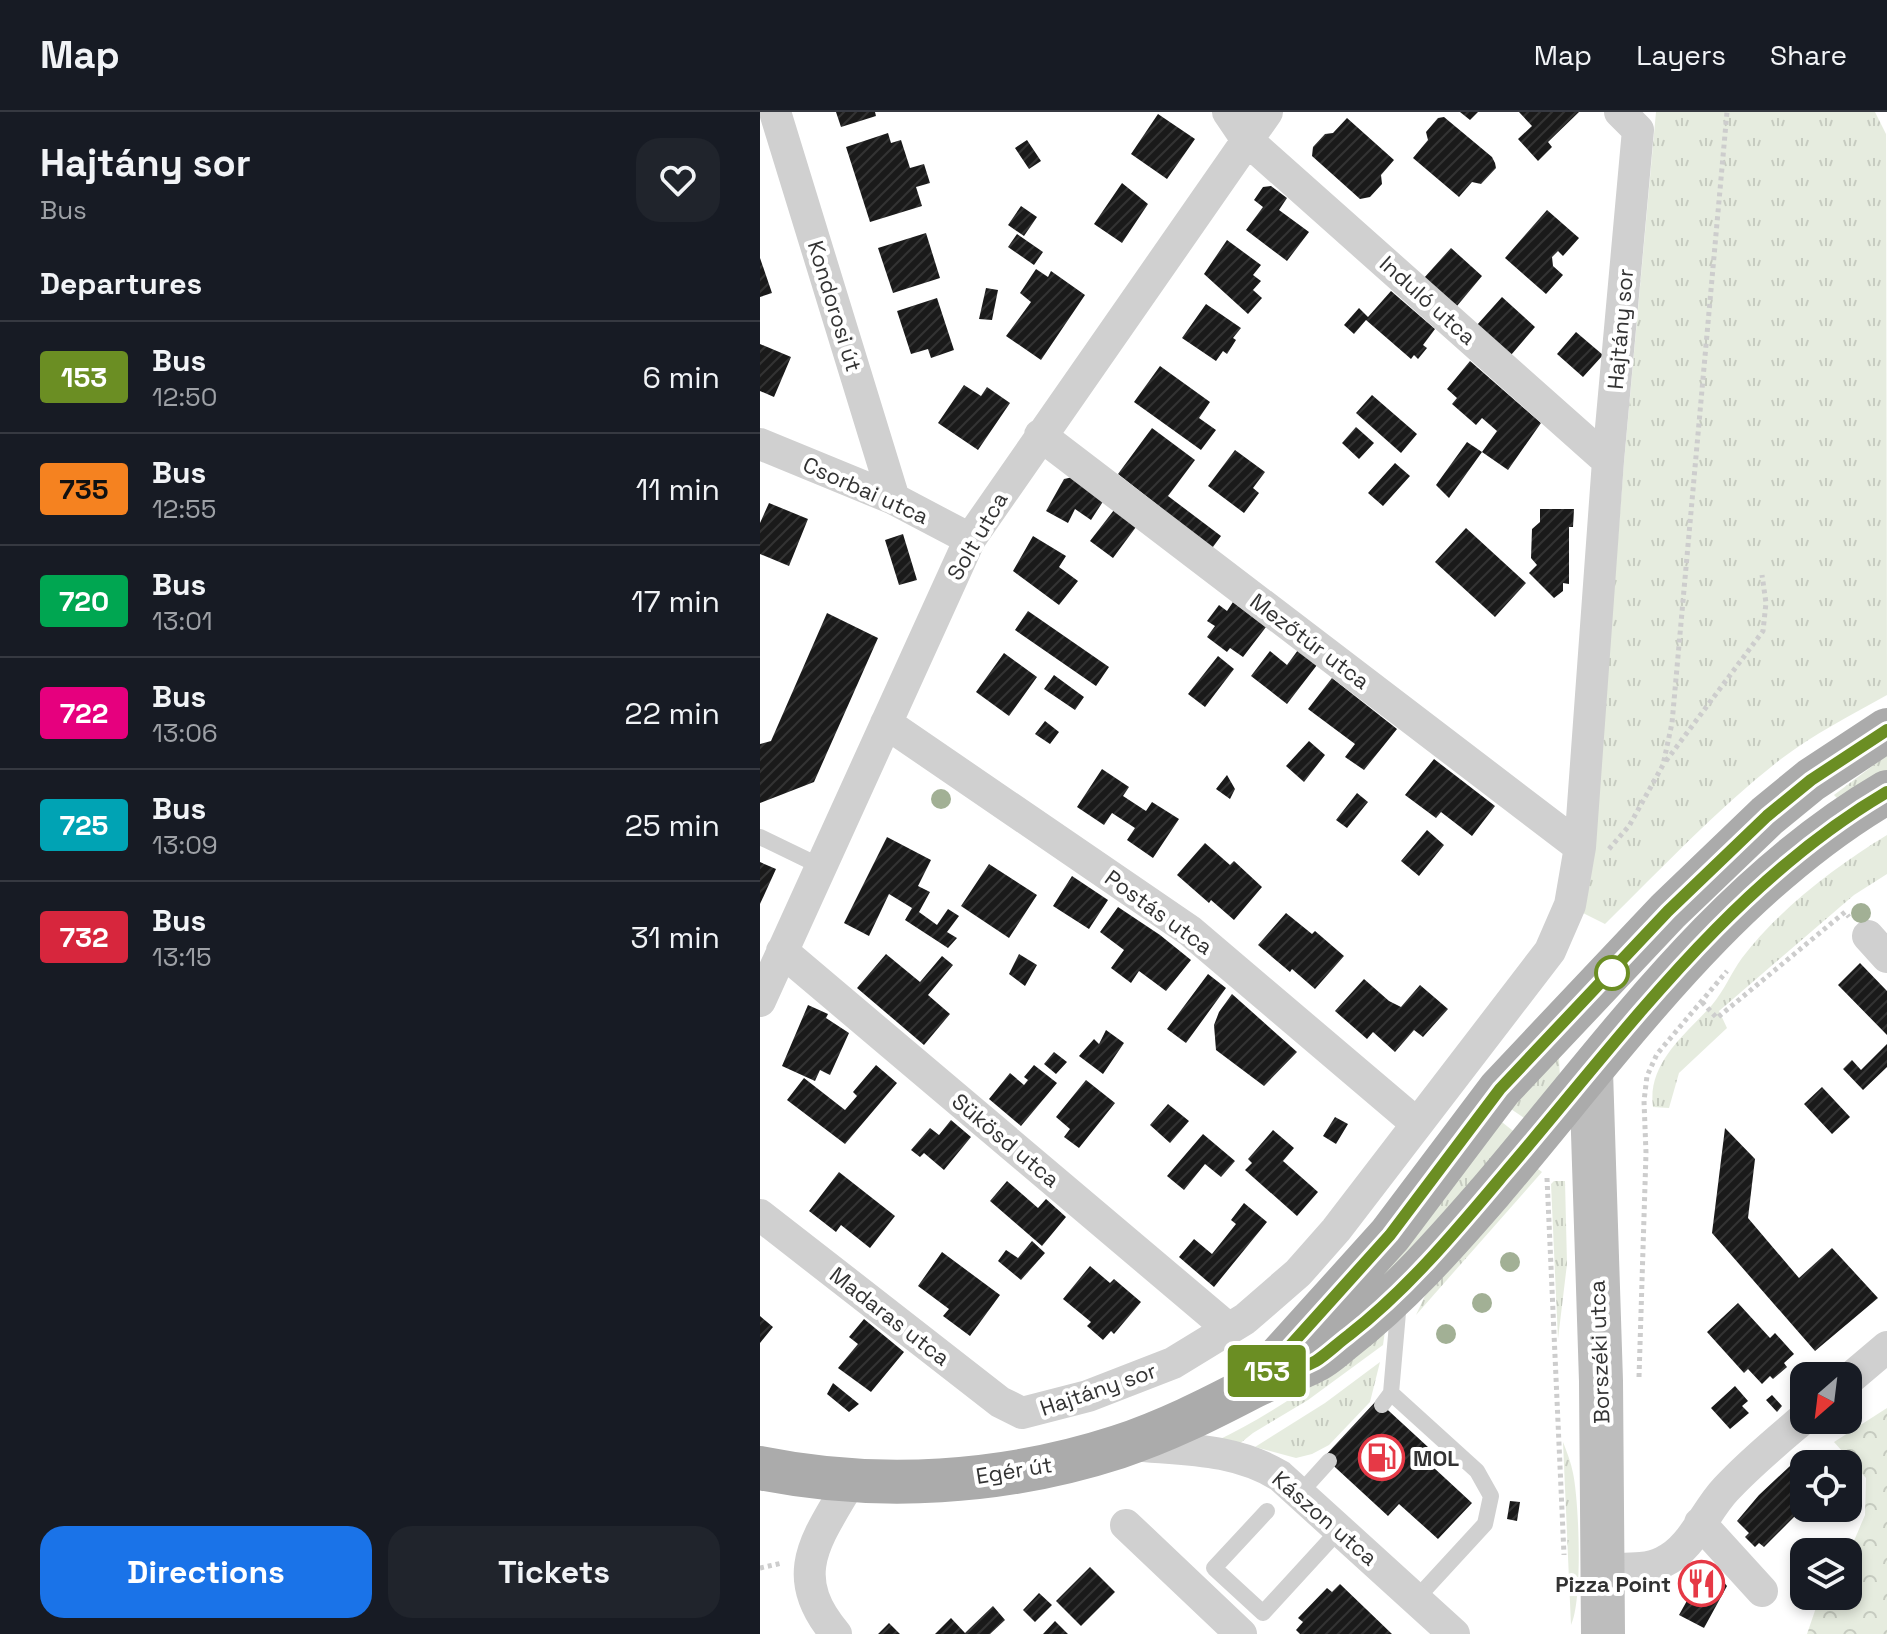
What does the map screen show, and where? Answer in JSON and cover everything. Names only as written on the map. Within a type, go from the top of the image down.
[{"type":"main road","name":"Egér út","points":[[1254,1386],[1390,1235],[1500,1089],[1716,862],[1811,780],[1887,730]]},
{"type":"main road","name":"Egér út","points":[[760,1468],[851,1480],[916,1481],[999,1474],[1089,1456],[1171,1428],[1254,1386],[1316,1360],[1362,1325],[1399,1291],[1453,1234],[1640,1013],[1739,906],[1817,838],[1887,792]]},
{"type":"main road","points":[[1591,1071],[1590,1046],[1606,979]]},
{"type":"main road","name":"Borszéki utca","points":[[1591,1071],[1601,1381],[1583,1566],[1603,1634]]},
{"type":"street","name":"Kondorosi út","points":[[775,112],[894,499]]},
{"type":"street","name":"Induló utca","points":[[1228,112],[1247,140],[1608,461]]},
{"type":"street","name":"Solt utca","points":[[760,1001],[970,539],[1267,112]]},
{"type":"street","name":"Hajtány sor","points":[[1022,1413],[1078,1399],[1151,1373],[1187,1356],[1281,1289],[1318,1250],[1550,951],[1566,919],[1580,847],[1629,121]]},
{"type":"street","name":"Mezőtúr utca","points":[[1040,435],[1580,847]]},
{"type":"street","name":"Csorbai utca","points":[[760,444],[894,499],[970,539]]},
{"type":"street","name":"Postás utca","points":[[886,723],[1190,931],[1416,1123]]},
{"type":"street","name":"Sükösd utca","points":[[782,951],[1229,1329]]},
{"type":"street","name":"Madaras utca","points":[[760,1215],[1000,1402],[1022,1413]]},
{"type":"street","points":[[1862,1368],[1887,1347]]},
{"type":"street","points":[[1583,1566],[1640,1568],[1659,1564],[1686,1546],[1724,1491],[1790,1430]]},
{"type":"street","name":"Kászon utca","points":[[1125,1444],[1228,1454],[1257,1462],[1300,1493],[1454,1634]]},
{"type":"street","points":[[836,1634],[815,1603],[809,1585],[810,1566],[820,1535],[851,1480]]},
{"type":"street","points":[[1700,1523],[1762,1591]]},
{"type":"street","points":[[1126,1525],[1241,1634]]},
{"type":"lane","points":[[760,837],[820,866]]},
{"type":"lane","points":[[1399,1291],[1386,1399],[1477,1471],[1491,1496],[1485,1524],[1416,1599]]},
{"type":"lane","points":[[1300,1493],[1329,1461]]},
{"type":"lane","points":[[1267,1511],[1214,1568],[1263,1613],[1340,1529]]},
{"type":"path","points":[[1663,765],[1672,723],[1727,112]]},
{"type":"path","points":[[1576,880],[1611,848],[1629,826],[1663,765],[1763,631],[1766,603],[1762,575]]},
{"type":"path","points":[[1702,1002],[1717,1018],[1845,912],[1877,946]]},
{"type":"path","points":[[1638,1393],[1647,1076],[1657,1054],[1730,967]]},
{"type":"path","points":[[1547,1173],[1583,1566]]},
{"type":"green space","points":[[1656,112],[1875,112],[1886,134],[1887,695],[1806,741],[1781,759],[1691,839],[1605,924],[1579,911],[1593,850]]},
{"type":"green space","points":[[1887,755],[1887,772],[1840,801],[1834,795]]},
{"type":"green space","points":[[1887,835],[1887,874],[1854,895],[1719,1011],[1727,1028],[1679,1073],[1669,1108],[1653,1107],[1653,1091],[1662,1063],[1716,1000],[1756,940],[1809,890]]},
{"type":"green space","points":[[1559,1056],[1560,1080],[1527,1120],[1508,1107]]},
{"type":"green space","points":[[1498,1119],[1517,1134],[1371,1295],[1390,1260]]},
{"type":"green space","points":[[1534,1166],[1542,1172],[1416,1315],[1430,1285]]},
{"type":"green space","points":[[1565,1181],[1567,1264],[1558,1339],[1551,1184]]},
{"type":"green space","points":[[1385,1331],[1383,1345],[1308,1400],[1238,1445],[1214,1442],[1281,1405]]},
{"type":"green space","points":[[1380,1362],[1370,1402],[1329,1445],[1296,1458],[1255,1447],[1325,1403]]},
{"type":"green space","points":[[1887,1408],[1887,1634],[1807,1634],[1815,1610],[1862,1610],[1862,1538],[1855,1538],[1865,1515],[1866,1478],[1862,1474],[1862,1450],[1841,1450],[1834,1442],[1846,1434],[1862,1434],[1862,1424]]},
{"type":"green space","points":[[1563,1442],[1573,1473],[1578,1527],[1577,1595],[1571,1625]]},
{"type":"building","points":[[836,112],[875,112],[876,116],[841,127]]},
{"type":"building","points":[[1460,112],[1478,112],[1470,120]]},
{"type":"building","points":[[1519,112],[1579,112],[1548,142],[1552,147],[1538,161],[1518,139],[1532,126]]},
{"type":"building","points":[[1158,114],[1195,139],[1167,179],[1131,154]]},
{"type":"building","points":[[1444,117],[1492,157],[1496,168],[1481,184],[1472,182],[1459,197],[1413,158],[1428,140],[1426,132],[1438,118]]},
{"type":"building","points":[[1347,118],[1394,160],[1381,175],[1382,184],[1370,197],[1360,199],[1312,156],[1313,147]]},
{"type":"building","points":[[888,133],[891,143],[901,140],[910,168],[924,164],[930,183],[916,187],[922,206],[870,222],[846,147]]},
{"type":"building","points":[[1027,140],[1041,161],[1029,169],[1015,148]]},
{"type":"building","points":[[1122,183],[1148,204],[1122,243],[1094,224]]},
{"type":"building","points":[[1271,186],[1287,198],[1279,210],[1309,232],[1287,261],[1246,230],[1263,207],[1254,200],[1263,187]]},
{"type":"building","points":[[1021,206],[1037,217],[1024,236],[1008,225]]},
{"type":"building","points":[[1547,210],[1579,238],[1563,256],[1558,251],[1552,257],[1553,266],[1563,275],[1546,294],[1505,258]]},
{"type":"building","points":[[926,233],[940,278],[893,293],[878,248]]},
{"type":"building","points":[[1017,234],[1043,252],[1034,265],[1008,247]]},
{"type":"building","points":[[1227,240],[1261,265],[1253,275],[1261,281],[1253,290],[1262,298],[1248,314],[1204,274]]},
{"type":"building","points":[[1451,248],[1482,276],[1457,306],[1424,278]]},
{"type":"building","points":[[760,258],[772,293],[760,297]]},
{"type":"building","points":[[1036,269],[1048,277],[1051,271],[1085,295],[1041,360],[1006,336],[1031,302],[1020,293]]},
{"type":"building","points":[[986,288],[998,290],[992,320],[979,319]]},
{"type":"building","points":[[1391,291],[1435,329],[1423,345],[1427,348],[1418,359],[1414,355],[1411,359],[1366,320],[1354,334],[1344,325],[1359,308],[1368,317]]},
{"type":"building","points":[[1502,297],[1535,327],[1511,355],[1477,325]]},
{"type":"building","points":[[937,298],[954,350],[931,358],[928,349],[911,354],[897,311]]},
{"type":"building","points":[[1206,304],[1241,328],[1227,354],[1223,351],[1216,361],[1182,338]]},
{"type":"building","points":[[1576,332],[1603,355],[1583,377],[1557,354]]},
{"type":"building","points":[[760,344],[791,357],[774,397],[760,391]]},
{"type":"building","points":[[1470,361],[1541,423],[1508,470],[1482,452],[1497,431],[1482,418],[1476,425],[1452,404],[1457,398],[1447,389]]},
{"type":"building","points":[[1160,366],[1210,402],[1199,418],[1216,430],[1201,450],[1134,402]]},
{"type":"building","points":[[964,385],[981,396],[987,387],[1010,403],[978,450],[938,423]]},
{"type":"building","points":[[1372,395],[1417,434],[1401,453],[1356,413]]},
{"type":"building","points":[[1356,427],[1374,443],[1359,459],[1342,443]]},
{"type":"building","points":[[1152,428],[1195,460],[1168,496],[1221,536],[1210,551],[1157,511],[1160,507],[1118,474]]},
{"type":"building","points":[[1467,442],[1482,452],[1449,498],[1436,485]]},
{"type":"building","points":[[1235,450],[1265,472],[1253,488],[1259,493],[1244,513],[1208,486]]},
{"type":"building","points":[[1395,463],[1410,476],[1383,506],[1368,493]]},
{"type":"building","points":[[1073,477],[1104,500],[1091,520],[1075,509],[1068,523],[1046,511],[1064,479]]},
{"type":"building","points":[[769,503],[808,519],[789,566],[760,554],[760,523]]},
{"type":"building","points":[[1540,509],[1574,509],[1573,527],[1569,527],[1569,584],[1563,583],[1563,591],[1554,598],[1529,573],[1537,565],[1531,558],[1532,529],[1540,522]]},
{"type":"building","points":[[1114,510],[1136,527],[1113,558],[1090,541]]},
{"type":"building","points":[[1466,528],[1526,583],[1495,617],[1435,562]]},
{"type":"building","points":[[903,534],[917,580],[899,585],[885,540]]},
{"type":"building","points":[[1033,536],[1066,556],[1059,567],[1078,581],[1059,605],[1013,571]]},
{"type":"building","points":[[1233,602],[1266,627],[1243,657],[1230,648],[1227,652],[1207,637],[1215,626],[1207,621],[1219,605],[1227,611]]},
{"type":"building","points":[[1028,611],[1109,667],[1096,686],[1015,630]]},
{"type":"building","points":[[827,613],[878,638],[814,782],[760,803],[760,744],[771,741]]},
{"type":"building","points":[[1298,650],[1317,665],[1287,704],[1251,676],[1270,651],[1287,665]]},
{"type":"building","points":[[1004,653],[1037,677],[1009,716],[976,692]]},
{"type":"building","points":[[1218,656],[1234,669],[1205,707],[1188,694]]},
{"type":"building","points":[[1054,675],[1084,697],[1075,710],[1044,689]]},
{"type":"building","points":[[1332,678],[1397,729],[1364,770],[1345,757],[1355,744],[1308,709]]},
{"type":"building","points":[[1045,721],[1059,732],[1050,744],[1035,734]]},
{"type":"building","points":[[1309,741],[1325,755],[1304,782],[1286,766]]},
{"type":"building","points":[[1434,759],[1495,806],[1472,836],[1441,812],[1436,818],[1405,795]]},
{"type":"building","points":[[1102,769],[1129,787],[1123,796],[1146,811],[1152,802],[1179,819],[1153,858],[1127,840],[1135,828],[1112,813],[1104,825],[1077,807]]},
{"type":"building","points":[[1227,775],[1235,789],[1230,799],[1216,789]]},
{"type":"building","points":[[1357,793],[1368,802],[1347,828],[1336,820]]},
{"type":"building","points":[[1427,830],[1444,845],[1419,876],[1401,861]]},
{"type":"building","points":[[887,837],[931,860],[918,886],[930,892],[919,912],[937,925],[948,909],[959,916],[947,932],[957,938],[948,948],[905,920],[912,908],[889,894],[869,936],[844,923]]},
{"type":"building","points":[[1205,843],[1230,865],[1234,861],[1262,887],[1234,920],[1177,875]]},
{"type":"building","points":[[760,862],[776,869],[760,904]]},
{"type":"building","points":[[989,864],[1037,895],[1009,938],[961,906]]},
{"type":"building","points":[[1072,876],[1108,900],[1089,929],[1053,906]]},
{"type":"building","points":[[1118,907],[1191,960],[1166,991],[1139,971],[1131,983],[1111,968],[1124,950],[1100,932]]},
{"type":"building","points":[[1286,913],[1312,934],[1315,931],[1344,956],[1315,989],[1258,945]]},
{"type":"building","points":[[886,954],[920,982],[942,956],[953,965],[928,995],[950,1014],[924,1045],[857,988]]},
{"type":"building","points":[[1019,954],[1037,965],[1025,986],[1009,974]]},
{"type":"building","points":[[1860,963],[1887,991],[1887,1035],[1838,985]]},
{"type":"building","points":[[1208,974],[1226,988],[1186,1043],[1167,1029]]},
{"type":"building","points":[[1364,979],[1389,1001],[1401,1007],[1420,985],[1448,1009],[1423,1037],[1414,1030],[1395,1052],[1373,1032],[1367,1039],[1335,1011]]},
{"type":"building","points":[[1232,994],[1297,1052],[1264,1086],[1216,1050],[1214,1025]]},
{"type":"building","points":[[808,1005],[828,1014],[826,1018],[849,1033],[830,1075],[820,1070],[815,1081],[782,1066]]},
{"type":"building","points":[[1106,1030],[1124,1043],[1103,1074],[1079,1056],[1094,1039],[1099,1044]]},
{"type":"building","points":[[1887,1044],[1887,1067],[1863,1090],[1843,1069],[1852,1060],[1861,1070]]},
{"type":"building","points":[[1054,1052],[1067,1062],[1056,1074],[1044,1064]]},
{"type":"building","points":[[876,1065],[897,1083],[845,1144],[787,1100],[804,1078],[845,1110],[857,1096],[853,1092]]},
{"type":"building","points":[[1034,1065],[1057,1083],[1021,1126],[989,1099],[1010,1073],[1024,1085],[1028,1080],[1024,1077]]},
{"type":"building","points":[[1086,1080],[1115,1103],[1079,1148],[1064,1137],[1070,1129],[1056,1117]]},
{"type":"building","points":[[1822,1087],[1850,1117],[1832,1134],[1804,1104]]},
{"type":"building","points":[[1168,1104],[1189,1121],[1170,1143],[1150,1125]]},
{"type":"building","points":[[1335,1117],[1348,1124],[1336,1144],[1323,1136]]},
{"type":"building","points":[[951,1120],[971,1137],[944,1170],[924,1153],[920,1157],[911,1150],[930,1128],[939,1135]]},
{"type":"building","points":[[1725,1128],[1755,1159],[1748,1218],[1799,1278],[1832,1248],[1878,1298],[1815,1351],[1712,1233]]},
{"type":"building","points":[[1273,1130],[1294,1148],[1283,1161],[1318,1192],[1297,1216],[1245,1170],[1252,1163],[1248,1159]]},
{"type":"building","points":[[1203,1134],[1235,1161],[1221,1177],[1205,1164],[1184,1190],[1167,1176]]},
{"type":"building","points":[[839,1172],[895,1216],[870,1248],[841,1225],[836,1232],[809,1211]]},
{"type":"building","points":[[1007,1181],[1038,1208],[1046,1199],[1066,1217],[1042,1246],[990,1201]]},
{"type":"building","points":[[1244,1203],[1267,1222],[1214,1287],[1179,1257],[1194,1239],[1212,1254],[1236,1224],[1231,1220]]},
{"type":"building","points":[[1032,1241],[1045,1253],[1021,1280],[998,1261],[1006,1250],[1018,1258]]},
{"type":"building","points":[[942,1252],[1000,1295],[970,1336],[943,1316],[949,1309],[918,1286]]},
{"type":"building","points":[[1090,1266],[1110,1283],[1114,1279],[1141,1302],[1114,1334],[1111,1331],[1103,1340],[1087,1326],[1091,1322],[1063,1299]]},
{"type":"building","points":[[1738,1303],[1770,1338],[1775,1333],[1794,1354],[1784,1363],[1787,1367],[1762,1384],[1748,1369],[1744,1373],[1707,1332]]},
{"type":"building","points":[[760,1316],[773,1327],[760,1343]]},
{"type":"building","points":[[864,1319],[904,1352],[871,1392],[838,1368],[858,1344],[849,1337]]},
{"type":"building","points":[[833,1383],[859,1404],[849,1412],[827,1394]]},
{"type":"building","points":[[1735,1386],[1748,1401],[1742,1406],[1749,1413],[1730,1429],[1711,1408]]},
{"type":"building","points":[[1772,1395],[1782,1406],[1777,1412],[1766,1400]]},
{"type":"building","name":"MOL","points":[[1377,1400],[1441,1459],[1433,1467],[1472,1503],[1438,1539],[1399,1504],[1388,1516],[1324,1457]]},
{"type":"building","points":[[1790,1466],[1790,1521],[1764,1547],[1759,1543],[1755,1547],[1745,1537],[1749,1533],[1737,1521]]},
{"type":"building","points":[[1510,1501],[1520,1502],[1517,1521],[1507,1519]]},
{"type":"building","points":[[1090,1567],[1115,1592],[1081,1626],[1056,1601]]},
{"type":"building","points":[[1713,1569],[1727,1586],[1704,1628],[1679,1615],[1703,1572]]},
{"type":"building","points":[[1340,1584],[1392,1634],[1300,1634],[1296,1630],[1303,1622],[1298,1618],[1327,1588],[1332,1592]]},
{"type":"building","points":[[1039,1593],[1052,1605],[1035,1622],[1023,1610]]},
{"type":"building","points":[[993,1606],[1005,1620],[990,1634],[935,1634],[951,1618],[965,1633]]},
{"type":"building","points":[[1055,1621],[1068,1634],[1043,1634]]},
{"type":"building","points":[[889,1623],[900,1634],[878,1634]]},
{"type":"bus line","name":"153","points":[[1887,730],[1811,780],[1767,816],[1668,911],[1500,1089],[1361,1271],[1254,1386],[1316,1360],[1362,1325],[1399,1291],[1453,1234],[1640,1013],[1739,906],[1817,838],[1887,792]]},
{"type":"place","name":"MOL","points":[[1382,1458]]},
{"type":"place","name":"Pizza Point","points":[[1702,1584]]}]
